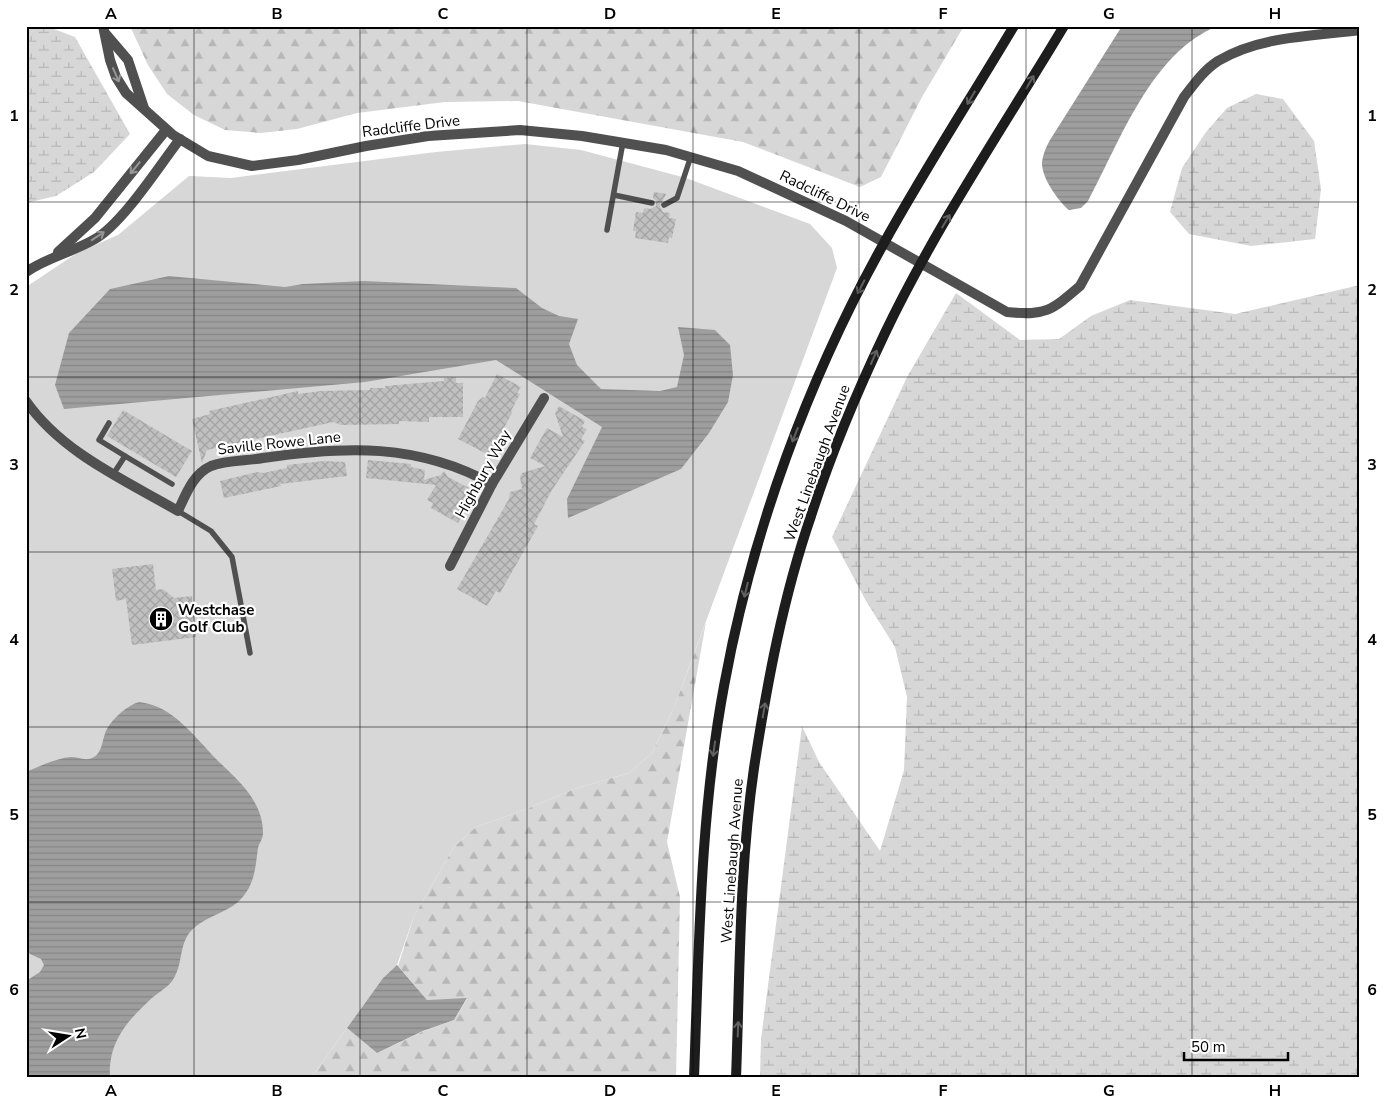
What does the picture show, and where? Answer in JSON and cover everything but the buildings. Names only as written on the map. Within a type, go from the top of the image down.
[{"type":"main road","name":"West Linebaugh Avenue","points":[[694,1078],[703,851],[711,771],[724,685],[747,586],[787,457],[833,346],[883,244],[1014,26]]},
{"type":"main road","name":"West Linebaugh Avenue","points":[[736,1078],[741,918],[754,770],[767,693],[785,608],[810,516],[854,402],[886,331],[921,263],[1064,26]]},
{"type":"street","name":"Radcliffe Drive","points":[[104,29],[110,60],[116,77],[126,93],[166,130],[208,156],[252,166],[298,160],[428,136],[520,130],[623,142],[691,156],[738,171],[846,220],[883,244],[921,263],[1007,312],[1032,314],[1054,308],[1080,286],[1184,97],[1198,78],[1217,62],[1238,51],[1262,43],[1360,30]]},
{"type":"street","name":"Radcliffe Drive","points":[[104,29],[128,60],[144,108]]},
{"type":"street","points":[[54,256],[95,218],[166,130]]},
{"type":"street","points":[[26,272],[54,256],[95,239],[115,223],[180,139]]},
{"type":"street","name":"Highbury Way","points":[[450,566],[492,484],[544,398]]},
{"type":"street","points":[[26,400],[38,418],[71,447],[178,511]]},
{"type":"street","name":"Saville Rowe Lane","points":[[178,511],[195,477],[211,466],[307,452],[381,450],[423,457],[466,470],[492,484]]},
{"type":"lane","points":[[607,230],[623,142]]},
{"type":"lane","points":[[664,206],[678,198],[691,156]]},
{"type":"lane","points":[[614,195],[652,204]]},
{"type":"lane","points":[[109,424],[99,440],[172,484]]},
{"type":"lane","points":[[114,473],[125,456]]},
{"type":"lane","points":[[178,511],[211,531],[232,557],[250,653]]},
{"type":"green space","points":[[26,26],[46,26],[75,37],[130,134],[94,172],[56,196],[26,203]]},
{"type":"green space","points":[[130,26],[964,26],[922,97],[881,177],[860,187],[743,142],[518,101],[445,102],[357,113],[297,129],[261,133],[225,130],[194,115],[167,94],[148,65]]},
{"type":"green space","points":[[1256,94],[1283,99],[1314,141],[1321,189],[1315,239],[1251,246],[1189,234],[1170,212],[1182,168],[1206,132],[1227,108]]},
{"type":"green space","name":"Westchase Golf Club","points":[[525,144],[581,150],[686,178],[810,224],[832,248],[837,268],[675,705],[652,753],[629,773],[574,789],[527,809],[476,827],[454,847],[414,916],[397,965],[383,978],[311,1078],[26,1078],[26,391],[29,390],[26,384],[26,287],[77,253],[118,235],[189,176],[231,178],[436,152]]},
{"type":"green space","points":[[1360,285],[1360,1078],[760,1078],[761,1039],[802,726],[819,762],[880,851],[904,770],[907,697],[895,647],[866,601],[832,537],[907,377],[956,293],[1020,340],[1059,339],[1091,316],[1130,300],[1235,314]]},
{"type":"green space","points":[[706,622],[667,842],[680,897],[676,1078],[311,1078],[347,1028],[377,1053],[424,1031],[454,1020],[467,999],[427,1000],[398,966],[414,916],[454,847],[476,827],[527,809],[574,789],[629,773],[652,753],[675,705]]},
{"type":"shaded area","points":[[1122,26],[1218,26],[1194,39],[1174,56],[1156,77],[1140,101],[1088,201],[1081,208],[1069,210],[1055,195],[1044,175],[1042,162],[1044,153],[1050,140]]},
{"type":"shaded area","points":[[169,276],[285,287],[303,284],[364,281],[516,288],[542,308],[559,316],[578,319],[569,344],[577,365],[601,389],[660,391],[677,387],[684,355],[678,327],[715,330],[730,345],[733,375],[728,402],[709,433],[681,469],[568,518],[567,499],[602,427],[496,360],[365,382],[64,409],[55,385],[69,333],[110,289]]},
{"type":"shaded area","points":[[139,702],[151,704],[162,709],[182,723],[241,783],[254,801],[262,821],[263,833],[258,848],[253,877],[248,890],[238,902],[200,923],[186,938],[177,972],[172,981],[135,1015],[121,1033],[112,1054],[110,1078],[26,1078],[26,981],[40,972],[44,965],[41,959],[30,954],[26,949],[26,772],[66,758],[85,759],[94,757],[99,752],[105,733],[113,721],[121,712]]},
{"type":"shaded area","points":[[397,965],[427,1000],[467,998],[454,1020],[423,1031],[377,1053],[347,1028],[383,978]]},
{"type":"place","name":"Westchase Golf Club","points":[[161,619]]}]
